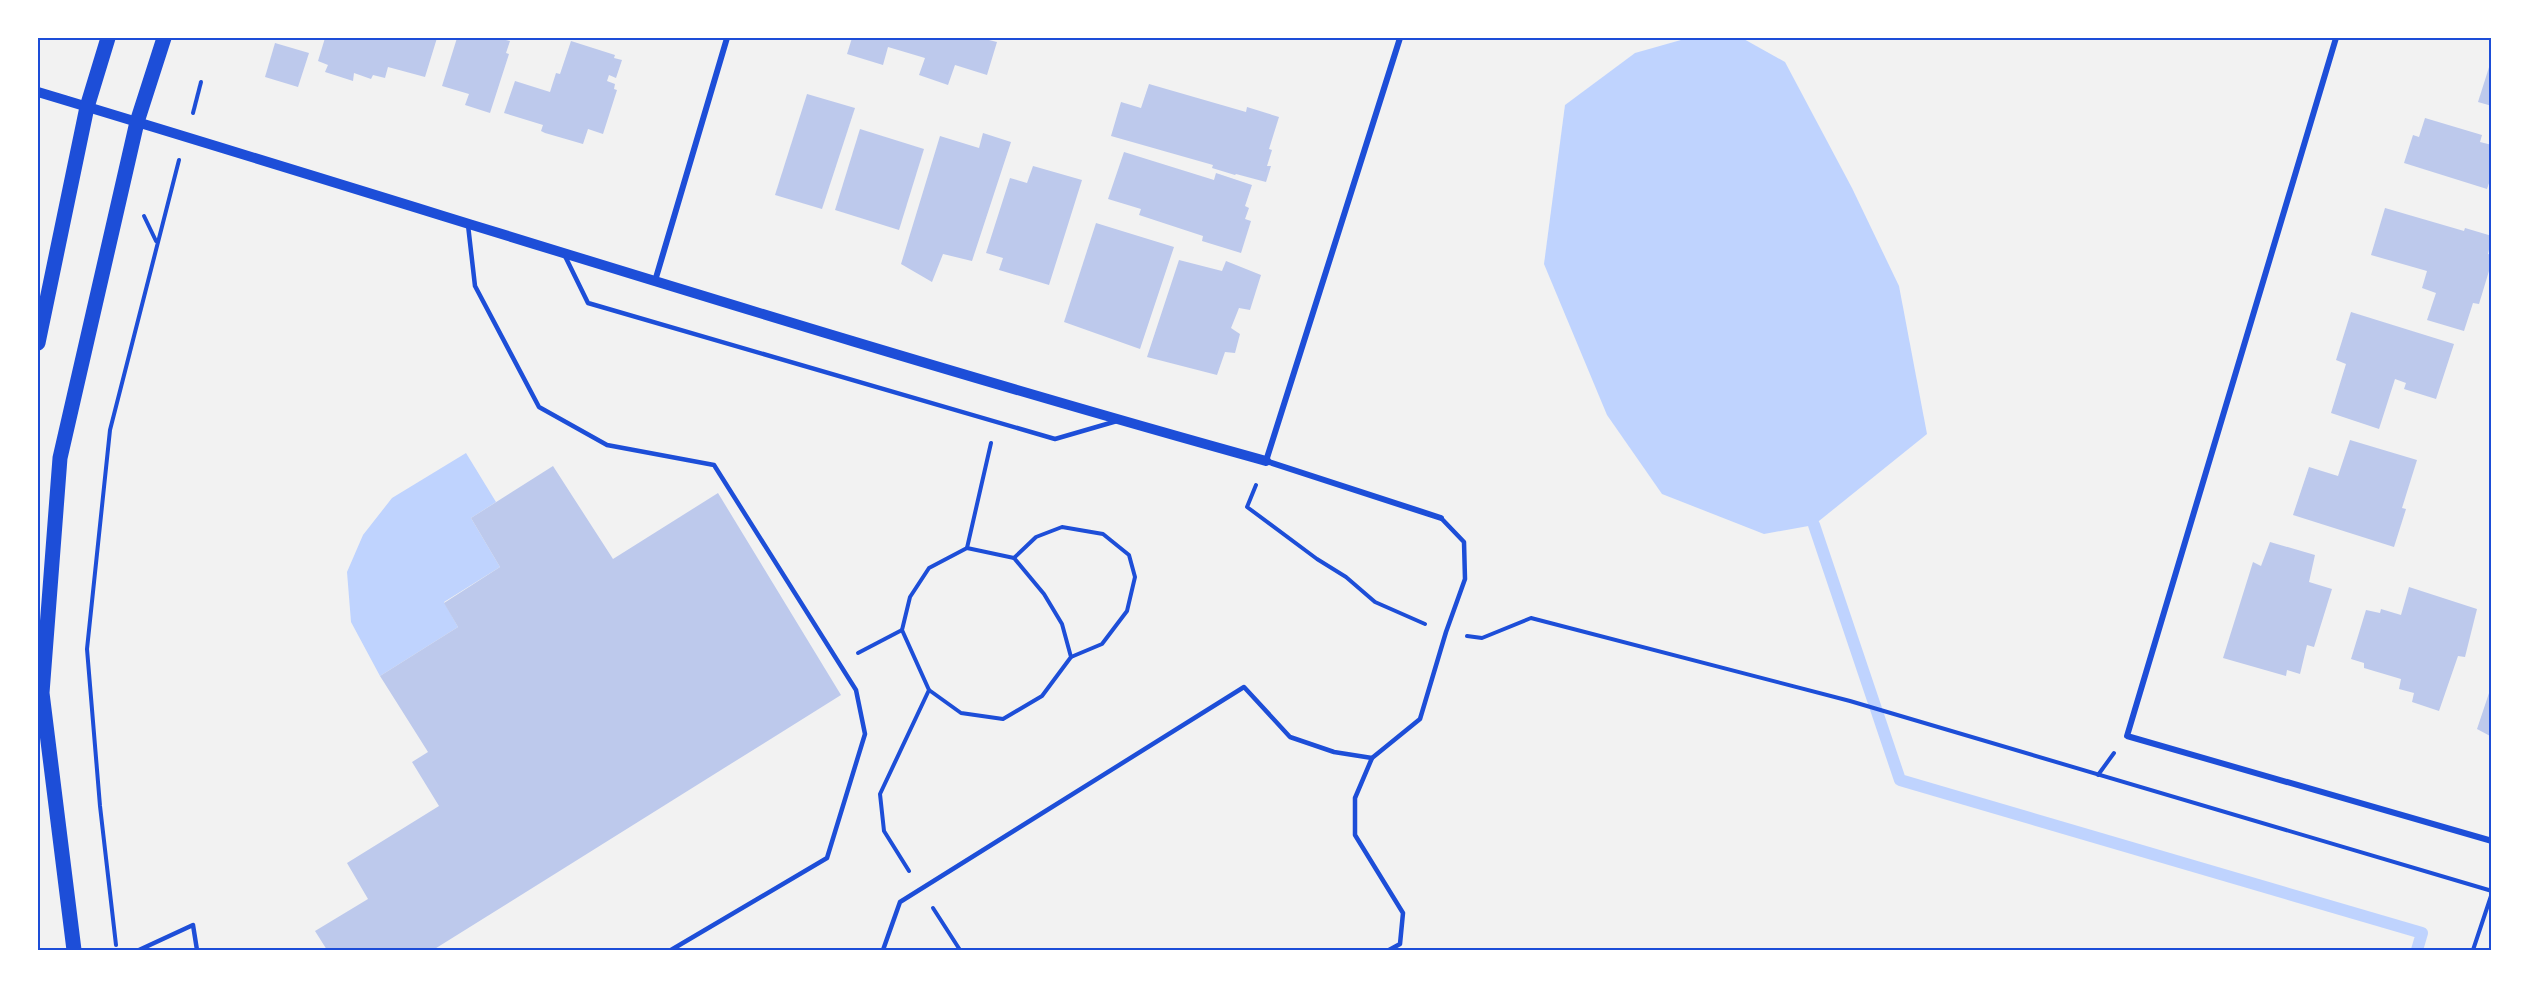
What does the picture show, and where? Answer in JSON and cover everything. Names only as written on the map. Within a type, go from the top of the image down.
[{"type":"main road","points":[[38,343],[87,107],[108,38]]},
{"type":"main road","points":[[75,951],[42,693],[60,458],[136,122],[164,38]]},
{"type":"street","points":[[655,282],[728,38]]},
{"type":"street","points":[[1266,461],[1400,38]]},
{"type":"street","points":[[2336,38],[2127,736],[2492,841]]},
{"type":"street","points":[[38,92],[655,282],[1266,461],[1441,518]]},
{"type":"lane","points":[[468,223],[475,286],[539,407],[607,445],[714,465],[856,690],[865,734],[827,858],[671,951]]},
{"type":"lane","points":[[564,254],[588,303],[1055,439],[1120,420]]},
{"type":"lane","points":[[1389,951],[1400,944],[1403,913],[1355,835],[1355,798],[1372,758],[1420,719],[1446,632],[1465,579],[1464,542],[1441,518]]},
{"type":"lane","points":[[884,951],[900,902],[1244,687],[1290,737],[1334,752],[1372,758]]},
{"type":"lane","points":[[139,951],[193,925],[197,951]]},
{"type":"path","points":[[117,951],[100,806],[87,649],[110,430],[168,199],[201,82]]},
{"type":"path","points":[[967,548],[996,422]]},
{"type":"path","points":[[1266,461],[1247,507],[1317,559],[1346,577],[1374,602],[1446,632],[1482,638],[1531,618],[1850,701],[2492,892],[2474,951]]},
{"type":"path","points":[[1014,558],[1036,537],[1062,527],[1102,534],[1130,555],[1135,577],[1127,611],[1102,644],[1071,657],[1042,696],[1003,719],[961,713],[929,690],[902,630],[910,597],[929,568],[967,548],[1014,558],[1044,594],[1062,624],[1071,657]]},
{"type":"path","points":[[838,663],[902,630]]},
{"type":"path","points":[[929,690],[880,794],[884,831],[960,951]]},
{"type":"water","points":[[1688,38],[1742,38],[1785,62],[1852,188],[1899,286],[1927,434],[1814,525],[1764,534],[1662,494],[1607,415],[1544,264],[1565,105],[1635,53]]},
{"type":"water","points":[[466,453],[496,502],[471,518],[500,567],[444,602],[458,627],[380,676],[351,622],[347,572],[363,535],[392,498]]},
{"type":"building","points":[[325,38],[437,38],[425,77],[388,67],[385,78],[373,75],[371,79],[354,73],[353,81],[325,72],[328,65],[318,61]]},
{"type":"building","points":[[457,38],[498,38],[510,41],[506,53],[509,54],[490,113],[465,105],[469,94],[442,86]]},
{"type":"building","points":[[852,38],[981,38],[997,42],[987,75],[955,65],[948,85],[919,75],[925,58],[888,47],[883,65],[847,54]]},
{"type":"building","points":[[571,41],[615,55],[614,58],[622,60],[616,78],[609,75],[607,81],[615,84],[614,89],[617,90],[603,134],[588,129],[583,144],[545,133],[541,131],[543,125],[504,113],[515,81],[550,92],[556,73],[560,74]]},
{"type":"building","points":[[275,43],[309,53],[298,87],[265,77]]},
{"type":"building","points":[[2492,61],[2492,106],[2478,102]]},
{"type":"building","points":[[1149,84],[1246,112],[1247,107],[1279,117],[1269,149],[1272,150],[1267,166],[1271,166],[1266,182],[1235,175],[1212,168],[1213,165],[1111,136],[1121,102],[1141,108]]},
{"type":"building","points":[[807,94],[855,108],[822,209],[775,195]]},
{"type":"building","points":[[2425,118],[2482,135],[2480,142],[2492,145],[2492,174],[2487,189],[2404,163],[2413,135],[2419,137]]},
{"type":"building","points":[[860,129],[924,149],[899,230],[835,210]]},
{"type":"building","points":[[983,133],[1011,142],[972,261],[943,254],[932,282],[901,264],[940,136],[979,148]]},
{"type":"building","points":[[1124,152],[1214,180],[1216,173],[1252,185],[1245,206],[1249,208],[1245,219],[1251,221],[1241,253],[1202,241],[1203,236],[1139,215],[1141,209],[1108,199]]},
{"type":"building","points":[[1033,166],[1082,180],[1049,285],[999,270],[1003,258],[986,253],[1010,178],[1027,183]]},
{"type":"building","points":[[2385,208],[2464,231],[2465,228],[2492,236],[2488,254],[2492,255],[2492,261],[2479,304],[2473,303],[2464,331],[2427,320],[2436,293],[2422,288],[2427,271],[2371,255]]},
{"type":"building","points":[[1096,223],[1174,247],[1140,349],[1064,322]]},
{"type":"building","points":[[1179,260],[1222,271],[1226,261],[1261,275],[1250,310],[1239,308],[1231,328],[1240,334],[1235,353],[1225,352],[1217,375],[1147,357]]},
{"type":"building","points":[[2351,312],[2454,344],[2436,399],[2404,389],[2406,383],[2395,379],[2379,429],[2331,413],[2346,364],[2336,360]]},
{"type":"building","points":[[2350,440],[2417,460],[2402,508],[2406,509],[2394,547],[2293,515],[2309,467],[2338,476]]},
{"type":"building","points":[[553,466],[613,559],[718,493],[841,695],[433,950],[327,950],[315,931],[368,899],[347,863],[439,806],[412,762],[428,752],[380,676],[458,627],[444,603],[500,567],[471,518]]},
{"type":"building","points":[[2270,542],[2315,555],[2309,582],[2332,589],[2314,647],[2307,645],[2300,674],[2287,670],[2286,676],[2223,658],[2253,562],[2261,566]]},
{"type":"building","points":[[2409,587],[2477,609],[2465,657],[2458,656],[2439,711],[2412,702],[2414,693],[2399,689],[2401,679],[2364,668],[2364,663],[2351,659],[2366,610],[2380,613],[2381,609],[2401,615]]},
{"type":"building","points":[[2492,684],[2492,737],[2477,729]]},
{"type":"waterway","points":[[1814,525],[1900,780],[2422,933],[2417,950]]}]
